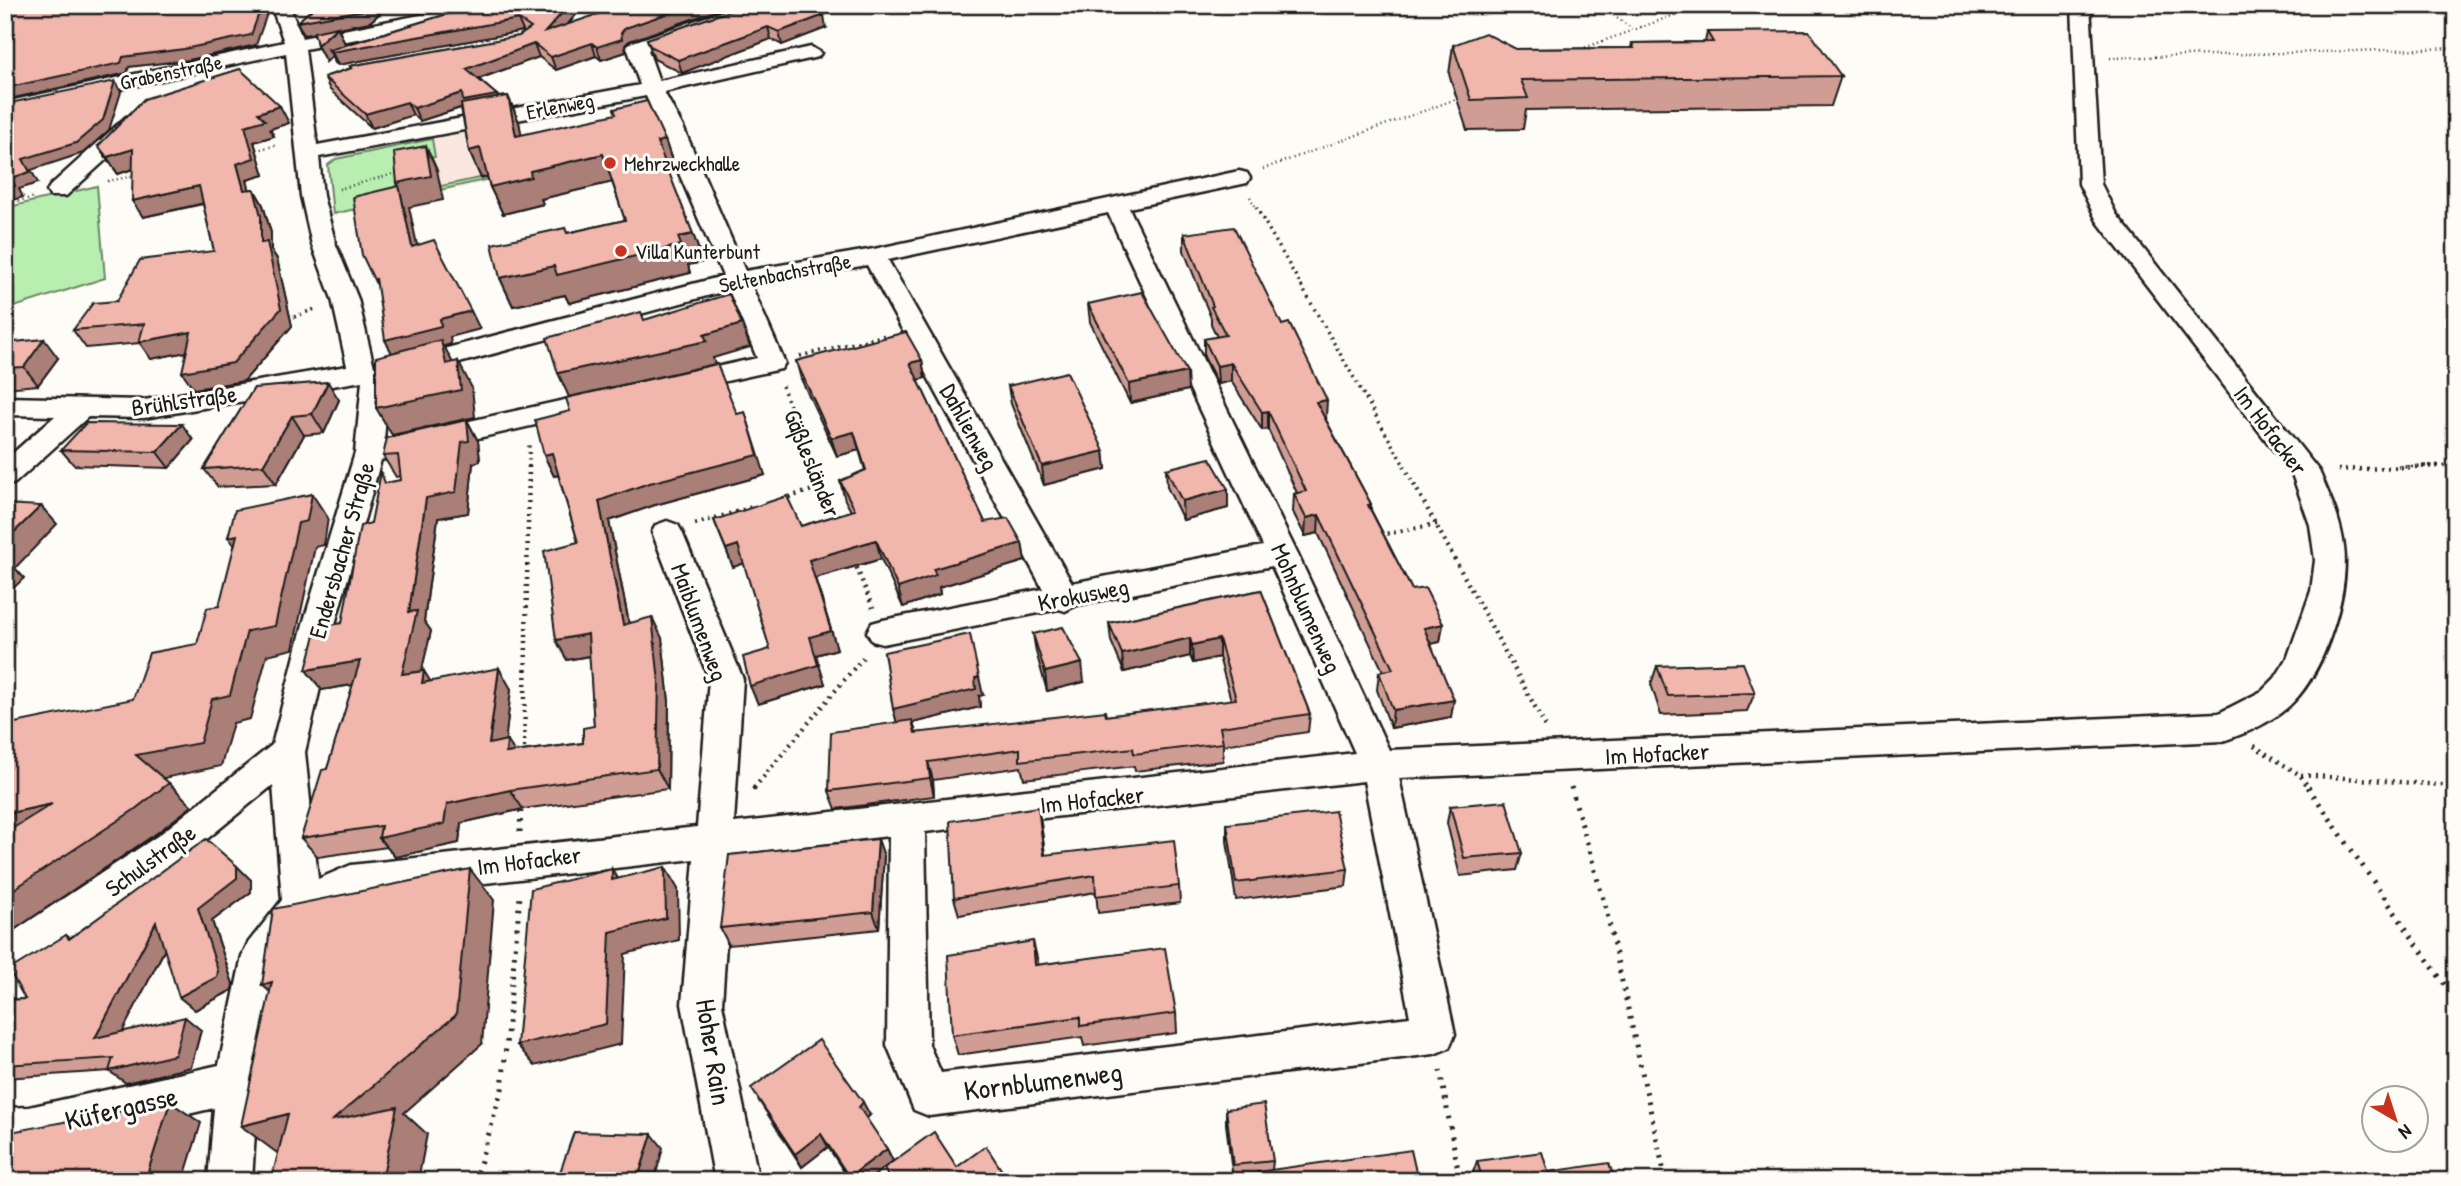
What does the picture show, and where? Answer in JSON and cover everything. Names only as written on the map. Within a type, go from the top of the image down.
[{"type":"street","name":"Endersbacher Straße","points":[[280,5],[307,80],[305,147],[312,196],[324,246],[345,299],[369,374],[369,453],[319,624],[288,752],[301,904]]},
{"type":"street","name":"Grabenstraße","points":[[5,108],[295,45],[433,11],[503,5]]},
{"type":"street","points":[[369,453],[772,363],[672,127],[652,89],[637,47],[760,5]]},
{"type":"street","name":"Im Hofacker","points":[[301,904],[351,882],[1378,765],[2223,727],[2261,710],[2287,687],[2318,626],[2330,561],[2323,516],[2305,471],[2105,216],[2090,184],[2081,5]]},
{"type":"street","name":"Erlenweg","points":[[305,147],[652,89],[811,53]]},
{"type":"street","points":[[58,191],[150,105],[163,74]]},
{"type":"street","name":"Seltenbachstraße","points":[[369,374],[738,281],[874,256],[1239,178]]},
{"type":"street","name":"Mohnblumenweg","points":[[1115,203],[1282,553],[1378,765],[1433,1034]]},
{"type":"street","name":"Dahlienweg","points":[[874,256],[1065,599]]},
{"type":"street","name":"Brühlstraße","points":[[5,406],[144,409],[369,374]]},
{"type":"street","points":[[5,476],[80,409]]},
{"type":"street","name":"Maiblumenweg","points":[[667,532],[726,679],[712,839]]},
{"type":"street","name":"Krokusweg","points":[[883,632],[1065,599],[1282,553]]},
{"type":"street","name":"Schulstraße","points":[[5,959],[172,846],[288,752]]},
{"type":"street","name":"Kornblumenweg","points":[[907,820],[908,1045],[929,1095],[1433,1034]]},
{"type":"street","name":"Hoher Rain","points":[[712,839],[702,1004],[737,1181]]},
{"type":"street","points":[[230,1181],[237,1082],[262,956],[301,904]]},
{"type":"street","name":"Küfergasse","points":[[5,1130],[29,1129],[237,1082]]},
{"type":"path","points":[[1599,5],[1632,28]]},
{"type":"path","points":[[1581,49],[1632,28],[1702,5]]},
{"type":"path","points":[[2083,53],[2456,48]]},
{"type":"path","points":[[1467,96],[1239,178],[1437,524],[1562,757],[1606,909],[1666,1181]]},
{"type":"path","points":[[249,151],[305,147]]},
{"type":"path","points":[[338,189],[409,170]]},
{"type":"path","points":[[58,191],[139,174]]},
{"type":"path","points":[[772,363],[915,328]]},
{"type":"path","name":"Gäßlesländer","points":[[772,363],[838,523]]},
{"type":"path","points":[[523,767],[529,417]]},
{"type":"path","points":[[2305,471],[2456,466]]},
{"type":"path","points":[[771,502],[823,487]]},
{"type":"path","points":[[667,532],[758,506]]},
{"type":"path","points":[[1373,536],[1437,524]]},
{"type":"path","points":[[712,839],[883,632],[853,560]]},
{"type":"path","points":[[2223,727],[2300,775],[2456,1001]]},
{"type":"path","points":[[2300,775],[2456,786]]},
{"type":"path","points":[[475,1181],[502,1089],[521,861],[522,794]]},
{"type":"path","points":[[1433,1034],[1460,1181]]},
{"type":"shaded area","points":[[521,122],[527,173],[331,216],[327,164],[336,157]]},
{"type":"green space","points":[[432,139],[435,157],[408,162],[408,193],[489,176],[489,179],[333,214],[328,165],[336,159]]},
{"type":"green space","points":[[97,186],[105,278],[5,310],[5,208]]},
{"type":"building","points":[[5,5],[262,5],[251,35],[184,49],[123,57],[121,63],[5,88]]},
{"type":"building","points":[[317,5],[369,5],[364,10],[297,22]]},
{"type":"building","points":[[477,5],[569,5],[545,32],[625,5],[692,5],[625,28],[621,33],[622,39],[597,47],[592,43],[551,57],[534,44],[466,69],[497,95],[463,101],[462,93],[414,108],[407,102],[365,114],[324,77],[352,68],[350,66],[519,36],[531,28],[518,19],[332,52],[329,50]]},
{"type":"building","points":[[747,5],[804,5],[824,15],[779,32],[768,27],[678,60],[650,46],[647,39]]},
{"type":"building","points":[[337,27],[317,45],[314,32]]},
{"type":"building","points":[[1809,31],[1841,76],[1521,80],[1528,98],[1471,100],[1453,45],[1485,33],[1516,49],[1634,48],[1632,43],[1713,42],[1707,32]]},
{"type":"building","points":[[240,69],[280,106],[258,113],[265,120],[245,126],[254,158],[237,164],[244,190],[254,189],[261,216],[261,243],[267,242],[281,309],[233,363],[182,372],[191,332],[139,342],[144,324],[73,330],[93,303],[117,301],[140,260],[214,251],[199,186],[132,201],[133,149],[107,157],[98,146],[144,99]]},
{"type":"building","points":[[115,81],[103,120],[76,143],[23,159],[30,172],[11,178],[15,186],[5,189],[5,104]]},
{"type":"building","points":[[508,96],[516,136],[616,114],[614,109],[647,101],[665,140],[657,142],[693,234],[678,237],[681,245],[557,275],[554,266],[500,278],[492,244],[565,228],[567,233],[625,220],[603,154],[530,171],[531,177],[490,187],[480,148],[469,151],[461,104]]},
{"type":"building","points":[[426,146],[431,176],[397,183],[394,152]]},
{"type":"building","points":[[399,186],[412,247],[434,240],[471,311],[440,319],[441,326],[385,340],[376,278],[375,282],[362,255],[353,197]]},
{"type":"building","points":[[1234,227],[1282,325],[1289,323],[1327,400],[1316,402],[1371,504],[1368,505],[1412,590],[1425,588],[1443,624],[1424,628],[1454,700],[1393,710],[1379,672],[1393,669],[1319,515],[1306,518],[1294,494],[1306,491],[1268,411],[1262,412],[1231,363],[1217,366],[1204,339],[1226,335],[1211,307],[1213,306],[1184,234]]},
{"type":"building","points":[[1142,292],[1187,372],[1129,384],[1088,304]]},
{"type":"building","points":[[729,294],[742,324],[704,335],[707,341],[558,373],[547,338],[641,312],[644,320]]},
{"type":"building","points":[[906,332],[922,360],[910,363],[985,522],[1008,518],[1022,543],[933,569],[936,575],[898,588],[876,540],[809,560],[831,631],[810,637],[818,665],[750,686],[743,657],[770,649],[738,545],[726,549],[714,520],[787,496],[801,526],[855,510],[840,481],[866,470],[854,432],[831,438],[796,361]]},
{"type":"building","points":[[44,339],[24,367],[5,368],[5,343]]},
{"type":"building","points":[[441,340],[446,364],[458,361],[461,390],[376,408],[376,357]]},
{"type":"building","points":[[717,364],[737,414],[745,412],[758,455],[646,484],[599,501],[623,625],[652,617],[659,682],[657,769],[510,790],[447,804],[444,824],[379,838],[381,826],[301,838],[322,770],[327,769],[360,661],[306,670],[317,627],[342,623],[360,526],[371,523],[381,472],[385,483],[401,480],[398,455],[383,456],[387,438],[467,420],[469,441],[462,442],[456,492],[426,498],[409,612],[417,611],[402,674],[424,671],[422,683],[499,668],[489,744],[507,740],[506,753],[583,743],[583,728],[594,726],[588,634],[556,640],[544,551],[578,542],[552,453],[544,455],[535,420],[570,411],[566,398]]},
{"type":"building","points":[[1067,372],[1104,451],[1042,466],[1008,386]]},
{"type":"building","points":[[328,382],[312,414],[292,416],[263,465],[204,469],[254,388]]},
{"type":"building","points":[[86,423],[182,424],[157,452],[61,450]]},
{"type":"building","points":[[1210,458],[1228,489],[1182,501],[1166,469]]},
{"type":"building","points":[[312,494],[307,521],[298,523],[275,626],[247,631],[230,695],[212,699],[200,743],[136,755],[169,783],[134,810],[5,895],[5,833],[52,804],[5,814],[5,725],[133,699],[149,653],[197,644],[207,608],[219,606],[237,535],[228,537],[235,510]]},
{"type":"building","points":[[5,504],[41,506],[5,541]]},
{"type":"building","points":[[1261,590],[1310,714],[1220,727],[1223,743],[1134,754],[1133,748],[1020,761],[1020,749],[928,762],[930,778],[829,791],[831,732],[912,720],[915,733],[1105,711],[1106,716],[1236,699],[1219,639],[1192,645],[1190,638],[1122,654],[1109,623]]},
{"type":"building","points":[[1063,627],[1082,663],[1045,672],[1033,634]]},
{"type":"building","points":[[970,634],[979,677],[975,678],[976,689],[893,709],[884,652]]},
{"type":"building","points":[[1743,663],[1755,693],[1668,696],[1657,666]]},
{"type":"building","points":[[1506,801],[1522,853],[1464,858],[1450,806]]},
{"type":"building","points":[[1038,807],[1044,855],[1174,840],[1179,886],[1096,896],[1095,875],[954,898],[950,821]]},
{"type":"building","points":[[1335,811],[1348,869],[1236,883],[1227,824]]},
{"type":"building","points":[[206,839],[237,866],[237,878],[198,908],[218,971],[217,977],[179,997],[156,922],[95,1038],[185,1017],[175,1055],[109,1071],[113,1058],[5,1065],[5,1000],[25,999],[9,970],[66,935],[69,939]]},
{"type":"building","points":[[878,839],[873,912],[720,928],[729,855]]},
{"type":"building","points":[[665,867],[666,918],[610,932],[606,1024],[517,1045],[531,889],[612,869],[612,880]]},
{"type":"building","points":[[470,869],[456,1015],[333,1120],[397,1107],[382,1181],[271,1181],[288,1114],[241,1126],[272,982],[262,985],[273,909]]},
{"type":"building","points":[[1033,941],[1035,965],[1165,948],[1176,1013],[1080,1026],[1080,1017],[952,1035],[948,955]]},
{"type":"building","points":[[819,1040],[863,1102],[859,1107],[887,1149],[849,1177],[821,1134],[795,1154],[751,1088]]},
{"type":"building","points":[[170,1102],[145,1181],[5,1181],[5,1133]]},
{"type":"building","points":[[1264,1104],[1273,1161],[1233,1165],[1226,1109]]},
{"type":"building","points":[[574,1132],[652,1134],[637,1181],[557,1181]]},
{"type":"building","points":[[934,1132],[957,1167],[986,1146],[1006,1177],[1001,1181],[892,1181],[884,1168]]},
{"type":"building","points":[[1411,1150],[1418,1181],[1258,1181],[1257,1172]]},
{"type":"building","points":[[1542,1152],[1548,1172],[1609,1163],[1615,1181],[1483,1181],[1477,1161]]},
{"type":"place","name":"Mehrzweckhalle","points":[[610,163]]},
{"type":"place","name":"Villa Kunterbunt","points":[[621,251]]}]
